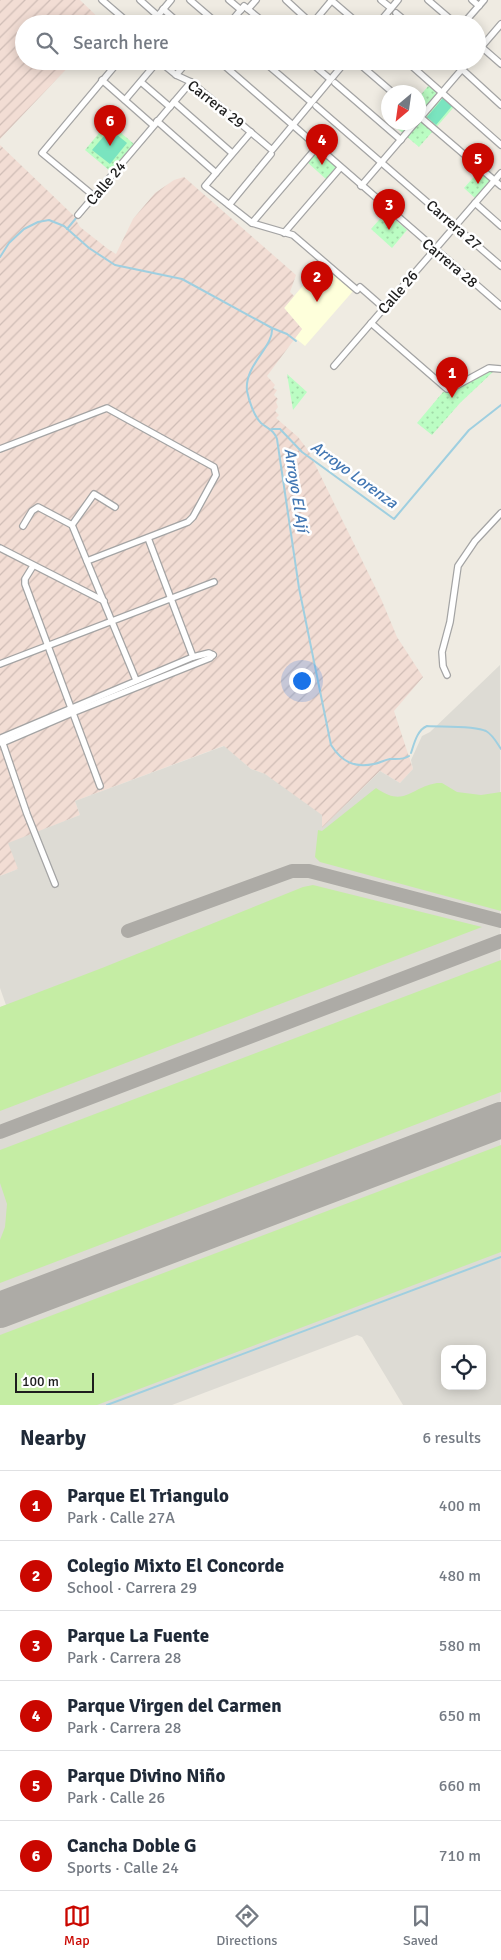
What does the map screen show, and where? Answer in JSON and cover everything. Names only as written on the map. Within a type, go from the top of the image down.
[{"type":"street","points":[[102,0],[120,15]]},
{"type":"street","points":[[140,0],[157,15]]},
{"type":"street","points":[[159,15],[171,0]]},
{"type":"street","points":[[190,0],[208,15]]},
{"type":"street","points":[[229,0],[254,15]]},
{"type":"street","points":[[237,15],[256,0]]},
{"type":"street","points":[[286,0],[302,15]]},
{"type":"street","points":[[320,15],[332,0],[348,15]]},
{"type":"street","points":[[381,0],[399,15]]},
{"type":"street","points":[[388,15],[394,10],[398,0]]},
{"type":"street","points":[[428,0],[446,15]]},
{"type":"street","points":[[472,0],[479,6]]},
{"type":"street","points":[[471,15],[484,0]]},
{"type":"street","points":[[163,9],[170,15]]},
{"type":"street","points":[[486,40],[501,24]]},
{"type":"street","points":[[486,52],[501,63]]},
{"type":"street","points":[[94,196],[42,153],[111,70]]},
{"type":"street","points":[[125,100],[151,70]]},
{"type":"street","name":"Carrera 29","points":[[170,70],[191,82],[272,152]]},
{"type":"street","points":[[176,75],[180,70]]},
{"type":"street","name":"Carrera 28","points":[[229,70],[434,250],[501,306]]},
{"type":"street","name":"Carrera 27","points":[[274,70],[501,266]]},
{"type":"street","points":[[319,70],[402,140]]},
{"type":"street","points":[[229,205],[292,126],[314,104],[340,70]]},
{"type":"street","points":[[366,70],[384,85]]},
{"type":"street","points":[[416,70],[501,145]]},
{"type":"street","points":[[426,111],[462,70],[501,104]]},
{"type":"street","points":[[102,80],[216,173]]},
{"type":"street","points":[[141,82],[172,104],[232,153]]},
{"type":"street","name":"Calle 24","points":[[78,215],[191,82]]},
{"type":"street","points":[[426,125],[501,186]]},
{"type":"street","points":[[361,186],[410,130]]},
{"type":"street","points":[[251,132],[205,186],[252,223],[293,235],[384,308]]},
{"type":"street","points":[[252,223],[316,147]]},
{"type":"street","points":[[284,233],[340,168]]},
{"type":"street","name":"Calle 26","points":[[334,366],[501,173]]},
{"type":"street","points":[[475,203],[501,226]]},
{"type":"street","points":[[371,323],[447,389],[489,368],[501,369]]},
{"type":"street","points":[[0,449],[107,408],[214,467],[216,475],[191,520],[87,561]]},
{"type":"street","points":[[72,525],[94,494],[115,507]]},
{"type":"street","points":[[23,526],[32,511],[38,507],[72,525],[136,680]]},
{"type":"street","points":[[447,675],[441,658],[450,622],[458,566],[475,541],[501,514]]},
{"type":"street","points":[[148,538],[193,658]]},
{"type":"street","points":[[0,548],[104,601]]},
{"type":"street","points":[[33,566],[25,579],[25,584],[100,786]]},
{"type":"street","points":[[0,664],[214,582]]},
{"type":"street","points":[[56,884],[27,814],[1,739],[210,658],[213,655],[209,653],[193,658],[136,680],[71,711]]},
{"type":"shaded area","points":[[0,0],[80,0],[96,15],[15,15],[15,70],[65,70],[0,139]]},
{"type":"shaded area","points":[[0,145],[73,215],[80,227],[116,254],[133,219],[155,193],[174,180],[184,177],[296,275],[290,292],[294,296],[284,308],[302,329],[267,376],[275,385],[273,388],[277,390],[274,395],[278,399],[276,402],[278,407],[275,411],[279,415],[276,418],[298,437],[308,450],[382,601],[397,637],[423,677],[394,711],[413,769],[400,783],[380,771],[321,829],[265,774],[251,769],[223,746],[75,801],[80,815],[35,833],[18,869],[0,876]]},
{"type":"shaded area","points":[[322,263],[354,290],[305,346],[295,338],[302,329],[284,308]]},
{"type":"shaded area","points":[[500,665],[501,1405],[403,1405],[362,1337],[357,1335],[172,1405],[0,1405],[0,1007],[6,1005],[0,988],[0,876],[18,869],[8,843],[80,815],[75,801],[224,746],[251,769],[265,774],[322,815],[322,828],[380,771],[400,783],[413,769],[411,760],[422,736],[430,732]]},
{"type":"green space","points":[[429,85],[454,107],[419,147],[399,130],[426,130],[426,89]]},
{"type":"green space","points":[[443,98],[452,106],[436,125],[427,117]]},
{"type":"green space","points":[[108,122],[134,144],[110,171],[85,150]]},
{"type":"green space","points":[[110,129],[127,143],[110,164],[92,150]]},
{"type":"green space","points":[[317,149],[338,168],[327,180],[307,162]]},
{"type":"green space","points":[[480,170],[492,180],[476,199],[464,188]]},
{"type":"green space","points":[[386,212],[407,230],[392,248],[371,229]]},
{"type":"green space","points":[[490,370],[495,370],[460,403],[432,435],[417,423],[443,392],[450,392]]},
{"type":"green space","points":[[287,374],[307,392],[293,410]]},
{"type":"green space","points":[[437,783],[442,783],[457,792],[481,795],[501,792],[501,911],[320,862],[315,857],[318,830],[322,831],[376,788],[386,794],[401,797]]},
{"type":"green space","points":[[313,885],[482,927],[0,1111],[0,1007],[303,887]]},
{"type":"green space","points":[[501,960],[501,1092],[0,1283],[0,1240],[5,1227],[7,1204],[0,1183],[0,1150]]},
{"type":"green space","points":[[501,1145],[501,1252],[97,1405],[0,1405],[0,1335]]},
{"type":"waterway","points":[[67,229],[77,217]]},
{"type":"waterway","name":"Arroyo El Ají","points":[[0,257],[9,243],[24,229],[38,222],[49,220],[64,226],[89,248],[115,265],[182,279],[272,328],[269,342],[250,373],[247,391],[250,404],[256,416],[277,439],[299,588],[331,745],[344,760],[360,765],[374,764],[388,759],[402,759],[409,756]]},
{"type":"waterway","points":[[272,328],[287,334],[296,341]]},
{"type":"waterway","name":"Arroyo Lorenza","points":[[272,429],[280,429],[302,452],[394,519],[469,430],[501,405]]},
{"type":"waterway","name":"Arroyo El Ají","points":[[411,753],[418,734],[427,726],[481,729],[491,735],[501,749]]},
{"type":"waterway","points":[[107,1405],[501,1257]]},
{"type":"taxiway","points":[[128,931],[292,871],[309,871],[501,921]]},
{"type":"taxiway","points":[[0,1132],[501,941]]},
{"type":"runway","points":[[0,1310],[501,1120]]},
{"type":"place","name":"Cancha Doble G","points":[[110,146]]},
{"type":"place","name":"Parque Virgen del Carmen","points":[[322,165]]},
{"type":"place","name":"Parque Divino Niño","points":[[478,184]]},
{"type":"place","name":"Parque La Fuente","points":[[389,230]]},
{"type":"place","name":"Colegio Mixto El Concorde","points":[[317,302]]},
{"type":"place","name":"Parque El Triangulo","points":[[452,398]]}]
